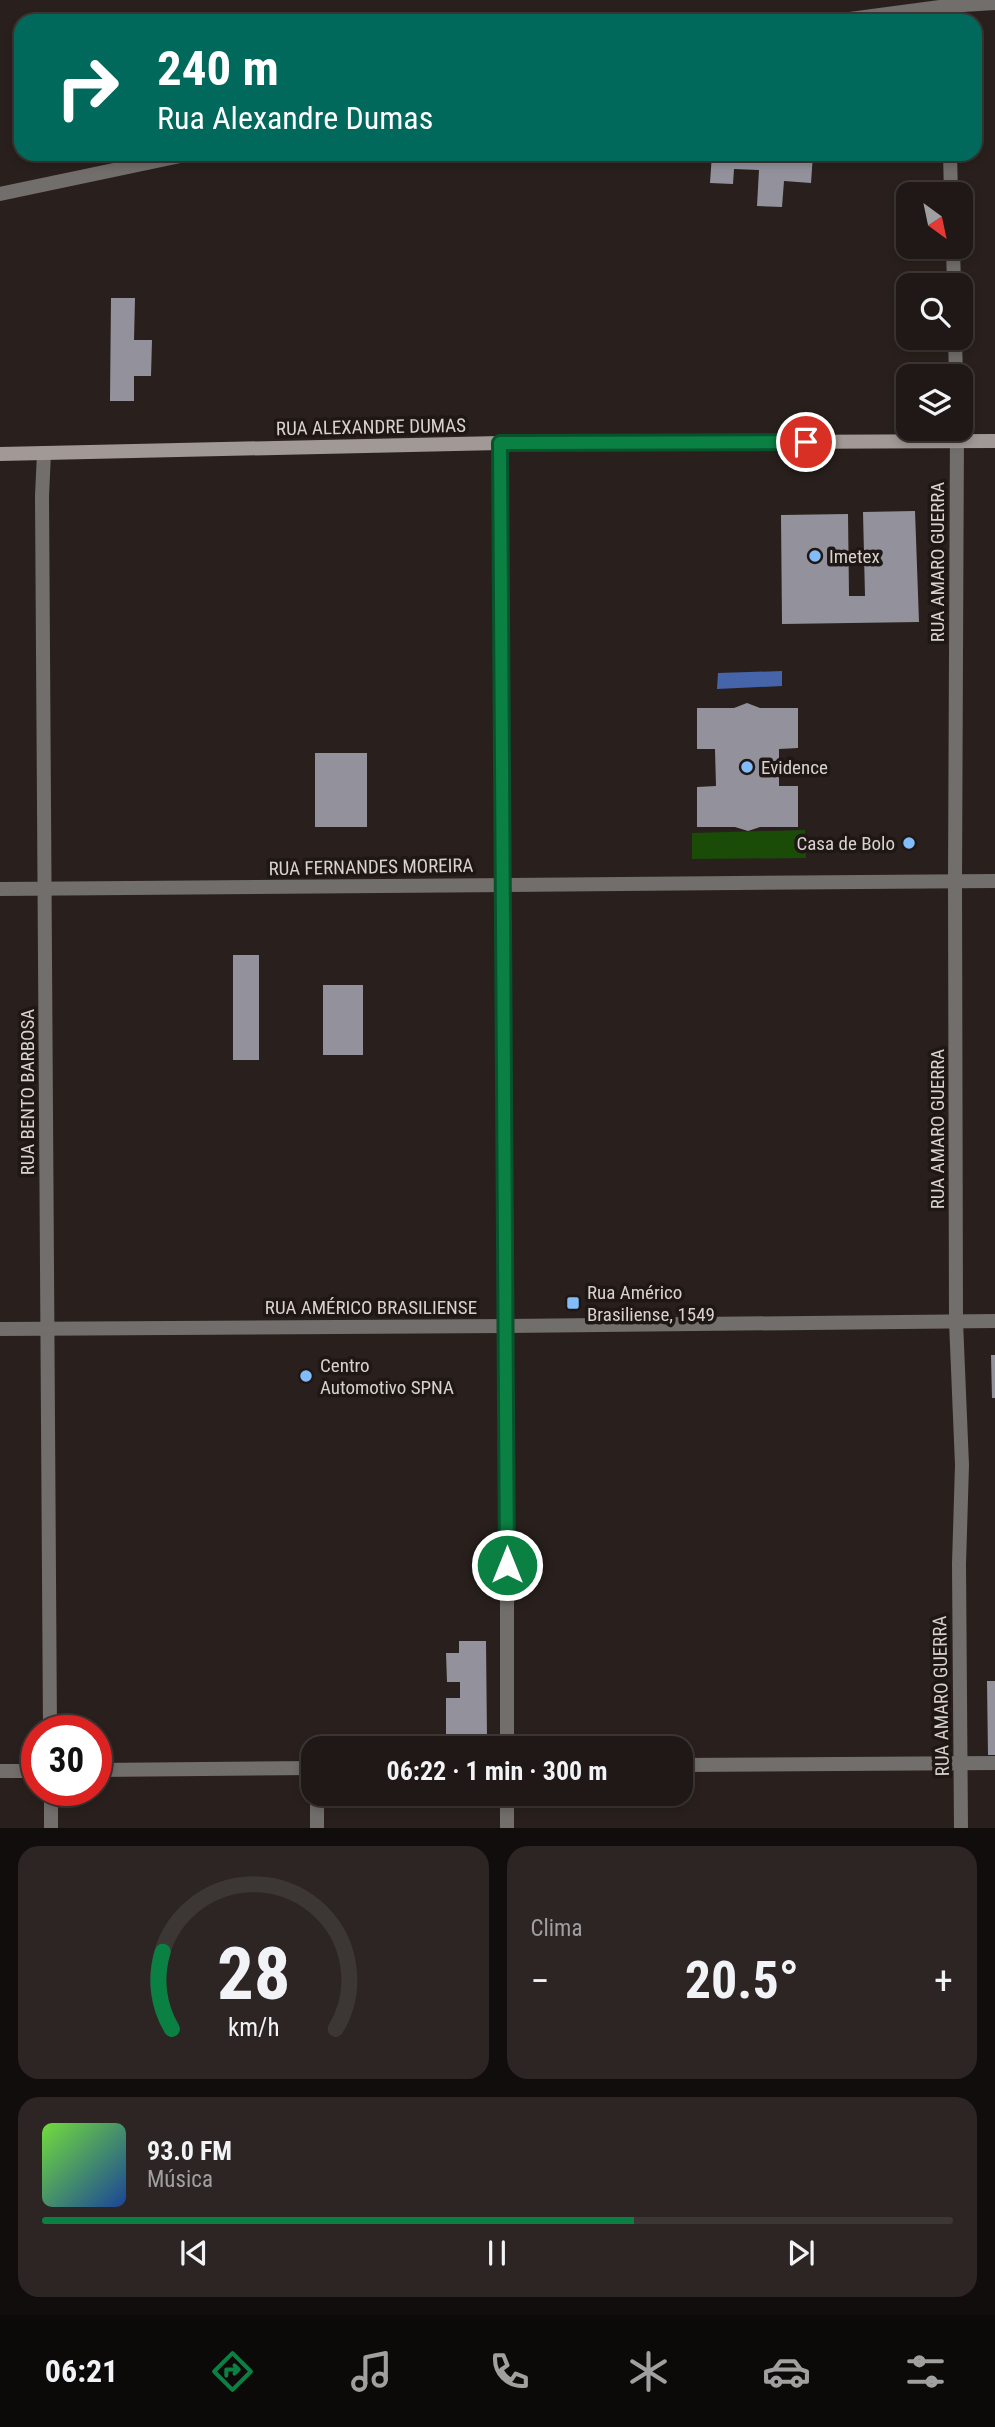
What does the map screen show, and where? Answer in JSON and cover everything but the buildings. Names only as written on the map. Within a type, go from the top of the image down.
[{"type":"street","points":[[879,14],[947,3],[995,3]]},
{"type":"street","points":[[0,194],[157,161]]},
{"type":"street","points":[[950,161],[951,182]]},
{"type":"street","name":"RUA ALEXANDRE DUMAS","points":[[0,454],[896,437]]},
{"type":"street","name":"RUA ALEXANDRE DUMAS","points":[[973,438],[995,441]]},
{"type":"street","name":"RUA AMARO GUERRA","points":[[957,441],[956,1321],[962,1465],[959,1564],[961,1828]]},
{"type":"street","points":[[500,443],[508,1326],[507,1736]]},
{"type":"street","name":"RUA BENTO BARBOSA","points":[[44,453],[42,510],[50,1715]]},
{"type":"street","name":"RUA FERNANDES MOREIRA","points":[[0,890],[995,881]]},
{"type":"street","name":"RUA AMÉRICO BRASILIENSE","points":[[0,1329],[995,1321]]},
{"type":"street","points":[[693,1765],[995,1763]]},
{"type":"street","points":[[112,1770],[301,1768]]},
{"type":"street","points":[[0,1771],[21,1771]]},
{"type":"street","points":[[51,1806],[51,1828]]},
{"type":"street","points":[[317,1806],[317,1828]]},
{"type":"street","points":[[507,1806],[507,1828]]},
{"type":"green space","points":[[805,830],[806,858],[692,859],[692,833]]},
{"type":"water","points":[[782,671],[782,686],[717,689],[718,673]]},
{"type":"place","name":"Imetex","points":[[815,556]]},
{"type":"place","name":"Evidence","points":[[747,767]]},
{"type":"place","name":"Casa de Bolo","points":[[909,843]]},
{"type":"place","name":"Rua Américo Brasiliense, 1549","points":[[573,1303]]},
{"type":"place","name":"Centro Automotivo SPNA","points":[[306,1376]]},
{"type":"route","points":[[507,1565],[508,1326],[500,443],[806,442]]}]
